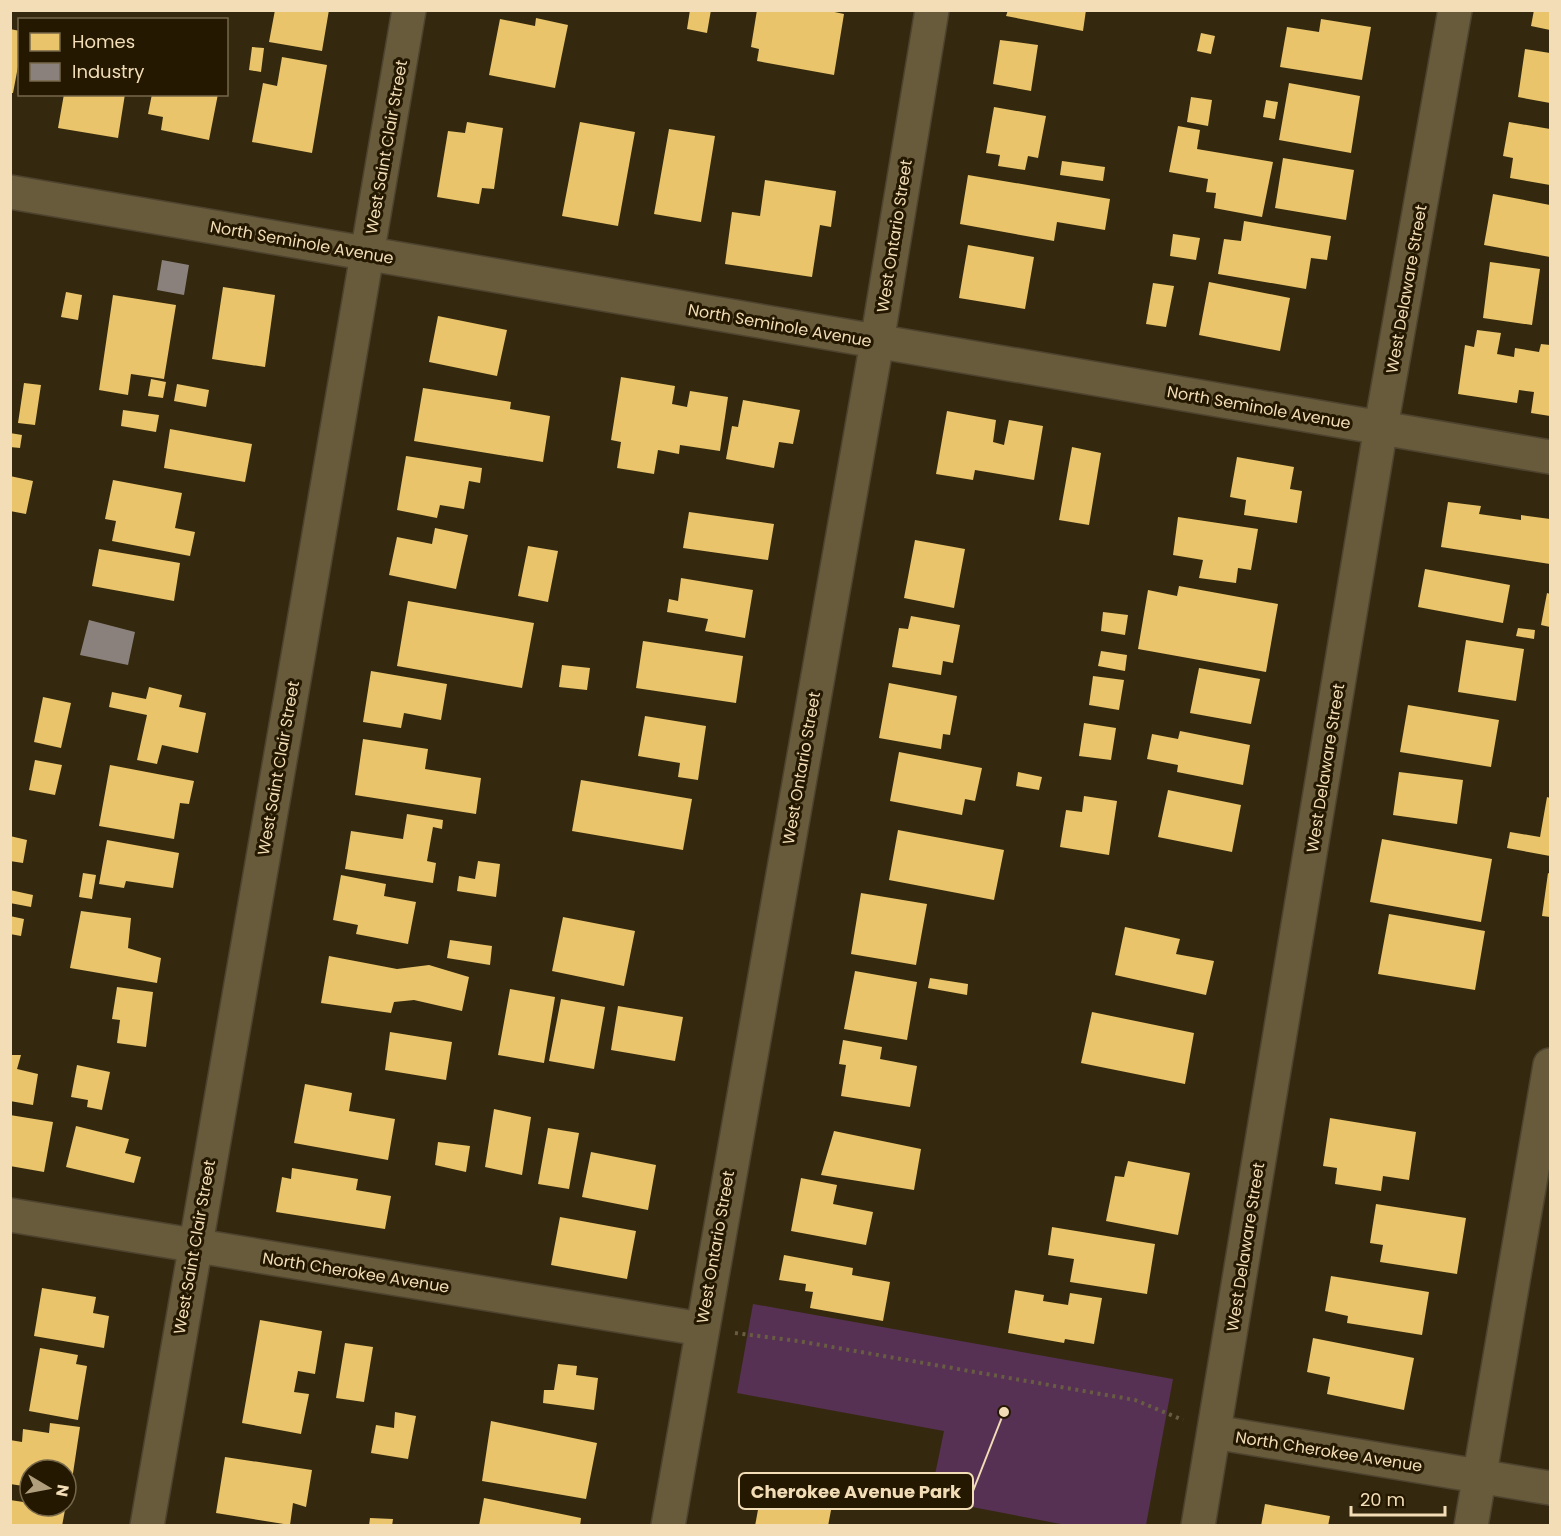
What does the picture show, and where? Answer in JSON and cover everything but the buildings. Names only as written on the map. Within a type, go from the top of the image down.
[{"type":"street","name":"West Saint Clair Street","points":[[147,1526],[194,1246],[369,254],[409,10]]},
{"type":"street","name":"West Ontario Street","points":[[668,1526],[877,342],[932,10]]},
{"type":"street","name":"West Delaware Street","points":[[1198,1526],[1381,427],[1455,10]]},
{"type":"street","name":"North Seminole Avenue","points":[[10,192],[1551,457]]},
{"type":"street","points":[[1471,1526],[1551,1065]]},
{"type":"street","name":"North Cherokee Avenue","points":[[10,1215],[701,1329]]},
{"type":"street","name":"North Cherokee Avenue","points":[[1214,1432],[1551,1488]]},
{"type":"path","points":[[734,1333],[798,1341],[1135,1400],[1214,1432]]},
{"type":"shaded area","points":[[753,1304],[1173,1379],[1146,1525],[1066,1525],[930,1499],[944,1431],[737,1393]]},
{"type":"place","name":"Cherokee Avenue Park","points":[[1004,1412]]}]
